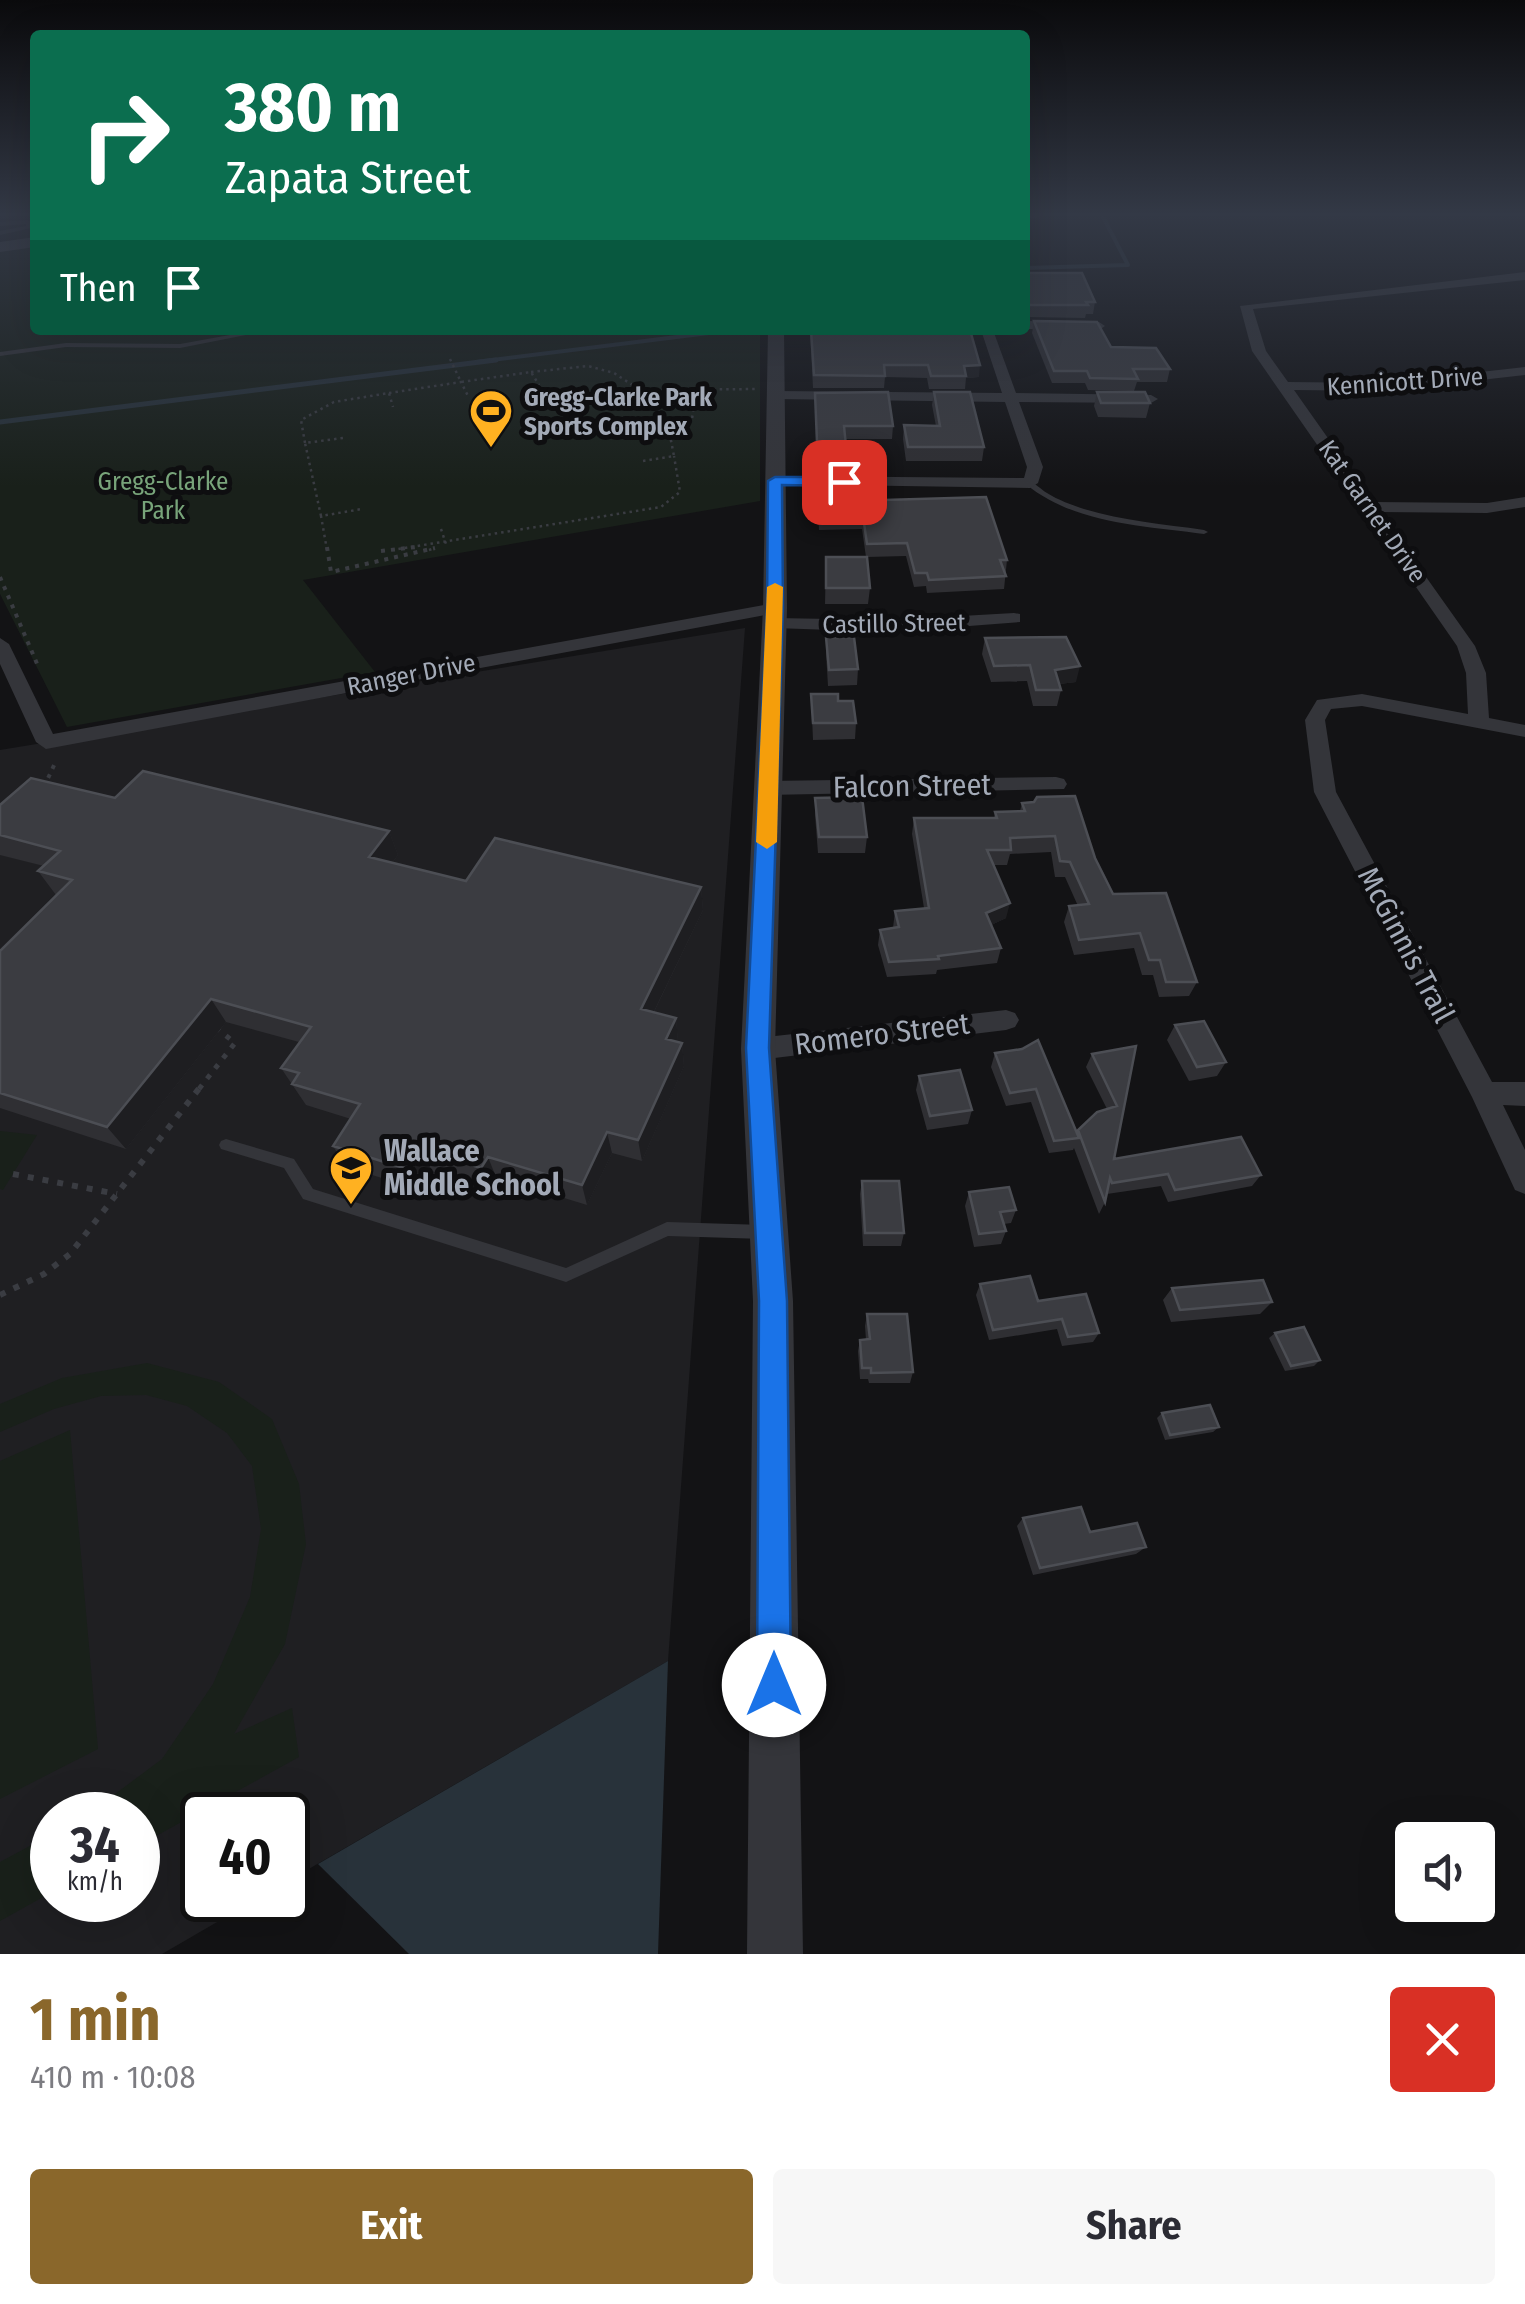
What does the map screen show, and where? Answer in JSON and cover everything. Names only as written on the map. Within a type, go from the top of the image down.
[{"type":"street","name":"Kat Garnet Drive","points":[[1263,304],[1246,306],[1253,338],[1466,646],[1476,673],[1478,723]]},
{"type":"street","points":[[1030,326],[1099,326]]},
{"type":"street","points":[[775,1954],[773,1301],[758,1048],[774,616],[776,335]]},
{"type":"street","points":[[775,481],[1030,483],[1035,468],[989,335]]},
{"type":"street","name":"Kennicott Drive","points":[[1286,386],[1383,387],[1525,372]]},
{"type":"street","points":[[775,392],[1152,399]]},
{"type":"street","points":[[1369,507],[1443,509],[1525,502]]},
{"type":"street","name":"Castillo Street","points":[[774,616],[891,626],[1014,618]]},
{"type":"street","name":"Ranger Drive","points":[[0,644],[46,742],[774,616]]},
{"type":"street","name":"McGinnis Trail","points":[[1478,723],[1362,700],[1324,704],[1315,720],[1325,792],[1484,1093],[1525,1181]]},
{"type":"street","points":[[1478,723],[1525,731]]},
{"type":"street","name":"Falcon Street","points":[[767,788],[1056,784]]},
{"type":"street","name":"Romero Street","points":[[758,1048],[1006,1020]]},
{"type":"street","points":[[1484,1093],[1525,1094]]},
{"type":"lane","points":[[0,354],[66,345],[166,347],[238,335]]},
{"type":"lane","points":[[1030,483],[1041,495],[1074,508],[1204,532]]},
{"type":"lane","points":[[226,1145],[289,1163],[308,1194],[566,1275],[667,1230],[768,1232]]},
{"type":"path","points":[[450,359],[468,396]]},
{"type":"path","points":[[381,551],[447,544],[661,507],[680,492],[667,420],[620,372],[582,364],[334,402],[302,420],[331,572],[383,563],[447,544]]},
{"type":"path","points":[[530,372],[538,385]]},
{"type":"path","points":[[602,397],[641,390],[775,392]]},
{"type":"path","points":[[667,420],[692,420],[696,390]]},
{"type":"path","points":[[388,393],[394,407]]},
{"type":"path","points":[[305,444],[343,438]]},
{"type":"path","points":[[643,461],[674,456]]},
{"type":"path","points":[[321,516],[362,509]]},
{"type":"path","points":[[441,529],[447,544]]},
{"type":"path","points":[[0,577],[41,673]]},
{"type":"path","points":[[40,794],[54,763],[63,758]]},
{"type":"path","points":[[0,1296],[44,1274],[70,1254],[236,1043],[220,1030]]},
{"type":"path","points":[[13,1174],[117,1194]]},
{"type":"shaded area","name":"Wallace Middle School","points":[[745,628],[668,1661],[310,1868],[310,1792],[180,1792],[180,1922],[217,1922],[162,1954],[0,1954],[0,750]]},
{"type":"shaded area","points":[[668,1661],[658,1954],[409,1954],[318,1864]]},
{"type":"green space","name":"Gregg-Clarke Park","points":[[0,304],[30,304],[30,335],[760,335],[760,501],[303,580],[375,672],[67,727],[0,594]]},
{"type":"green space","points":[[0,1131],[37,1135],[3,1190],[0,1189]]},
{"type":"green space","points":[[147,1363],[219,1382],[272,1419],[299,1484],[306,1544],[285,1644],[234,1734],[292,1708],[299,1757],[236,1792],[180,1792],[180,1823],[160,1834],[160,1792],[118,1792],[162,1759],[213,1684],[250,1597],[261,1529],[252,1466],[227,1433],[187,1406],[146,1395],[101,1396],[54,1409],[0,1432],[0,1404],[62,1378]]},
{"type":"green space","points":[[70,1430],[98,1749],[0,1799],[0,1461]]},
{"type":"green space","points":[[30,1846],[30,1904],[0,1921],[0,1862]]},
{"type":"building","points":[[1034,321],[1097,322],[1111,347],[1156,348],[1170,369],[1133,369],[1138,379],[1090,378],[1087,371],[1054,371]]},
{"type":"building","points":[[811,335],[971,335],[980,365],[964,366],[966,376],[931,376],[928,365],[884,365],[885,376],[814,375]]},
{"type":"building","points":[[888,392],[893,426],[844,426],[846,446],[823,446],[817,442],[815,393]]},
{"type":"building","points":[[934,392],[970,392],[984,447],[908,447],[904,425],[940,426]]},
{"type":"building","points":[[1097,392],[1145,392],[1150,403],[1101,403]]},
{"type":"building","points":[[817,492],[883,493],[884,500],[986,497],[1007,560],[1000,560],[1006,576],[929,580],[927,573],[915,573],[907,543],[867,544],[863,516],[819,516]]},
{"type":"building","points":[[826,557],[867,557],[870,588],[826,588]]},
{"type":"building","points":[[826,637],[854,637],[858,669],[829,670]]},
{"type":"building","points":[[1066,637],[1080,666],[1055,670],[1061,690],[1036,690],[1030,665],[994,666],[985,638]]},
{"type":"building","points":[[811,694],[838,694],[838,701],[853,701],[856,723],[813,723]]},
{"type":"building","points":[[143,771],[389,831],[369,857],[466,881],[495,838],[701,887],[641,1009],[676,1018],[666,1039],[682,1043],[638,1140],[607,1132],[582,1185],[488,1157],[481,1168],[422,1150],[410,1170],[333,1146],[360,1104],[292,1084],[299,1073],[281,1068],[311,1027],[211,999],[107,1127],[0,1093],[0,951],[72,880],[38,871],[60,851],[0,835],[0,805],[31,778],[115,798]]},
{"type":"building","points":[[1075,796],[1095,858],[1113,894],[1166,893],[1197,982],[1166,982],[1160,960],[1149,960],[1140,933],[1079,940],[1069,906],[1089,904],[1070,862],[1060,861],[1055,836],[1010,838],[1011,850],[987,850],[1010,903],[986,913],[1001,948],[938,956],[939,959],[889,962],[880,930],[899,927],[895,911],[929,908],[914,818],[997,818],[995,812],[1025,811],[1022,803],[1034,802],[1037,797]]},
{"type":"building","points":[[862,797],[867,837],[819,837],[815,798]]},
{"type":"building","points":[[1204,1021],[1226,1062],[1197,1067],[1175,1025]]},
{"type":"building","points":[[1038,1040],[1079,1138],[1054,1141],[1036,1089],[1010,1093],[995,1053],[1022,1049]]},
{"type":"building","points":[[1136,1046],[1114,1159],[1241,1137],[1261,1175],[1175,1190],[1168,1174],[1112,1183],[1110,1178],[1105,1202],[1078,1130],[1097,1112],[1117,1106],[1092,1054]]},
{"type":"building","points":[[960,1070],[972,1110],[930,1116],[919,1076]]},
{"type":"building","points":[[862,1181],[899,1181],[904,1233],[865,1233]]},
{"type":"building","points":[[1009,1187],[1016,1210],[1000,1212],[1006,1231],[979,1234],[969,1192]]},
{"type":"building","points":[[1030,1276],[1038,1301],[1086,1294],[1099,1333],[1068,1337],[1062,1319],[993,1330],[980,1284]]},
{"type":"building","points":[[1263,1280],[1272,1302],[1180,1310],[1172,1288]]},
{"type":"building","points":[[867,1314],[907,1314],[913,1372],[871,1373],[871,1368],[862,1368],[860,1340],[870,1339]]},
{"type":"building","points":[[1304,1327],[1320,1360],[1291,1366],[1275,1333]]},
{"type":"building","points":[[1210,1405],[1219,1427],[1170,1435],[1162,1413]]},
{"type":"building","points":[[1081,1507],[1090,1532],[1137,1523],[1146,1547],[1040,1568],[1023,1518]]},
{"type":"waterway","points":[[476,362],[693,335]]},
{"type":"waterway","points":[[0,422],[496,360]]},
{"type":"slow traffic","points":[[767,842],[775,587]]},
{"type":"place","name":"Gregg-Clarke Park Sports Complex","points":[[491,449]]},
{"type":"place","name":"Wallace Middle School","points":[[351,1206]]},
{"type":"route","points":[[774,1685],[773,1301],[758,1048],[775,608],[775,481],[844,482]]}]
